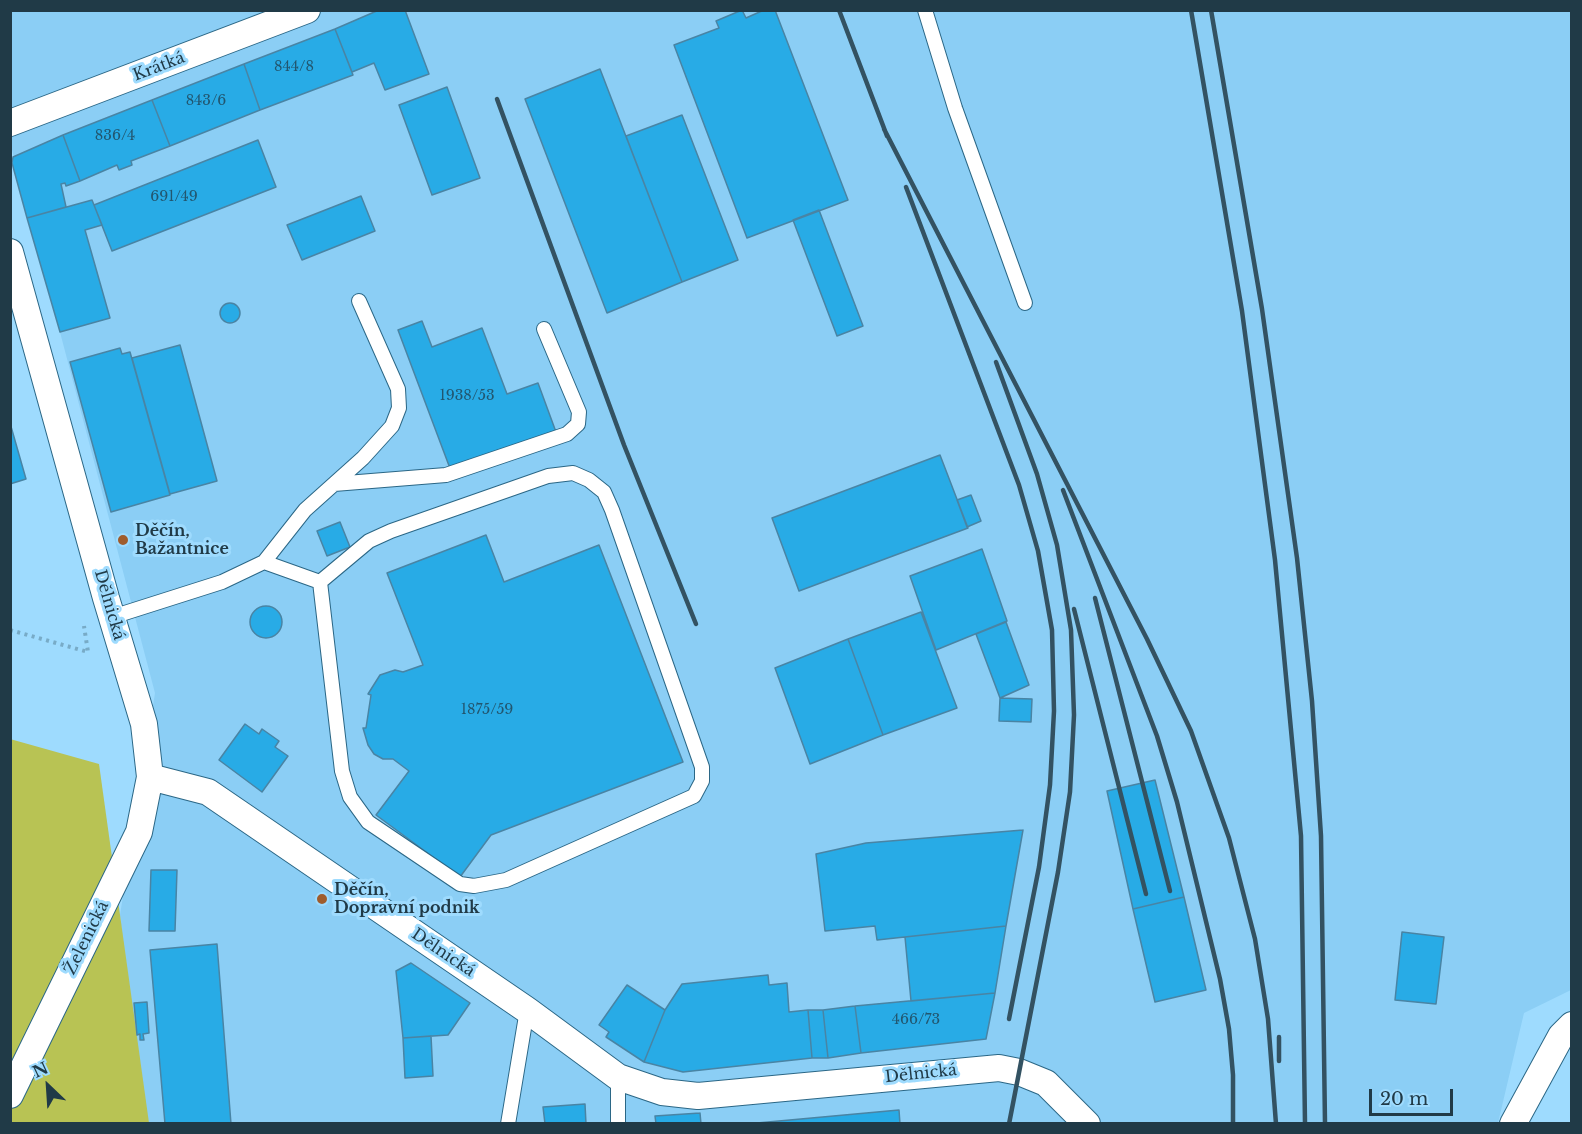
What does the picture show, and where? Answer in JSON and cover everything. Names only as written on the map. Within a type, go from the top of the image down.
[{"type":"street","name":"Krátká","points":[[10,123],[307,10]]},
{"type":"street","name":"Dělnická","points":[[10,252],[144,724],[150,777],[208,792],[527,1010],[618,1077],[662,1092],[698,1096],[999,1068],[1019,1072],[1046,1083],[1087,1124]]},
{"type":"street","name":"Želenická","points":[[10,1095],[139,832],[150,777]]},
{"type":"street","points":[[1513,1124],[1561,1036],[1572,1025]]},
{"type":"lane","points":[[925,10],[959,119],[1025,303]]},
{"type":"lane","points":[[112,616],[222,582],[264,562],[305,510],[363,458],[392,426],[399,408],[398,389],[359,301]]},
{"type":"lane","points":[[334,484],[446,475],[567,434],[578,424],[579,412],[543,329]]},
{"type":"lane","points":[[573,473],[590,480],[604,492],[612,510],[702,767],[702,781],[694,796],[506,880],[474,886],[460,884],[368,822],[350,796],[342,771],[320,582],[369,541],[391,531],[548,476],[573,473]]},
{"type":"lane","points":[[264,562],[320,582]]},
{"type":"lane","points":[[508,1124],[509,1101],[527,1010]]},
{"type":"lane","points":[[618,1077],[618,1124]]},
{"type":"path","points":[[10,630],[88,652],[84,623]]},
{"type":"shaded area","points":[[10,11],[1571,11],[1571,990],[1524,1013],[1498,1123],[140,1123],[120,915],[155,693],[11,146]]},
{"type":"green space","points":[[10,739],[99,764],[149,1123],[11,1123]]},
{"type":"building","points":[[379,10],[405,10],[429,74],[385,90],[374,63],[352,72],[335,29]]},
{"type":"building","points":[[742,10],[746,18],[764,10],[775,10],[848,200],[747,238],[674,45],[719,28],[716,21]]},
{"type":"building","points":[[335,29],[353,75],[260,110],[244,64]]},
{"type":"building","points":[[244,64],[260,110],[170,146],[152,100]]},
{"type":"building","points":[[600,69],[682,282],[607,313],[525,99]]},
{"type":"building","points":[[447,87],[480,178],[432,195],[399,105]]},
{"type":"building","points":[[152,100],[170,146],[131,161],[132,165],[119,170],[117,165],[80,181],[63,135]]},
{"type":"building","points":[[682,115],[738,260],[682,282],[626,136]]},
{"type":"building","points":[[63,135],[80,181],[66,186],[65,183],[61,184],[66,207],[27,218],[12,163],[13,157]]},
{"type":"building","points":[[258,140],[276,187],[112,251],[94,205]]},
{"type":"building","points":[[361,196],[375,231],[302,260],[287,225]]},
{"type":"building","points":[[92,200],[102,225],[85,230],[110,318],[60,332],[27,218]]},
{"type":"building","points":[[819,210],[863,326],[837,336],[793,220]]},
{"type":"building","points":[[230,303],[237,306],[240,313],[237,320],[230,323],[223,320],[220,313],[223,306]]},
{"type":"building","points":[[422,321],[432,347],[482,328],[507,394],[538,383],[556,432],[451,471],[398,330]]},
{"type":"building","points":[[180,345],[217,481],[170,494],[132,358]]},
{"type":"building","points":[[120,348],[122,354],[130,352],[170,495],[111,512],[70,362]]},
{"type":"building","points":[[10,423],[26,479],[10,484]]},
{"type":"building","points":[[940,455],[968,528],[799,591],[772,518]]},
{"type":"building","points":[[971,495],[981,521],[967,527],[957,500]]},
{"type":"building","points":[[340,522],[350,547],[327,556],[317,531]]},
{"type":"building","points":[[486,535],[504,582],[599,545],[683,762],[491,835],[460,877],[376,815],[409,771],[393,759],[383,759],[374,754],[368,745],[363,728],[366,728],[371,695],[368,694],[380,675],[395,670],[403,672],[423,665],[387,573]]},
{"type":"building","points":[[982,549],[1007,621],[936,650],[910,576]]},
{"type":"building","points":[[266,606],[277,611],[282,622],[277,633],[266,638],[255,633],[250,622],[255,611]]},
{"type":"building","points":[[921,612],[957,708],[883,735],[848,639]]},
{"type":"building","points":[[1006,622],[1029,685],[1000,698],[976,634]]},
{"type":"building","points":[[848,639],[883,735],[810,764],[775,668]]},
{"type":"building","points":[[1000,698],[1032,699],[1031,722],[999,721]]},
{"type":"building","points":[[245,724],[259,734],[262,729],[279,741],[275,747],[288,756],[262,792],[219,760]]},
{"type":"building","points":[[1155,780],[1184,897],[1133,909],[1107,791]]},
{"type":"building","points":[[1023,830],[1006,926],[877,940],[875,926],[825,931],[816,854],[866,843]]},
{"type":"building","points":[[151,870],[177,870],[175,931],[149,931]]},
{"type":"building","points":[[1184,897],[1206,990],[1155,1002],[1133,909]]},
{"type":"building","points":[[1006,926],[995,993],[911,1001],[905,937]]},
{"type":"building","points":[[1402,932],[1444,937],[1436,1004],[1395,1000]]},
{"type":"building","points":[[217,944],[231,1124],[165,1124],[150,950]]},
{"type":"building","points":[[411,963],[470,1003],[448,1035],[403,1038],[396,971]]},
{"type":"building","points":[[768,975],[769,985],[787,983],[789,1012],[808,1010],[812,1058],[683,1072],[644,1062],[665,1010],[682,984]]},
{"type":"building","points":[[627,985],[665,1010],[644,1062],[606,1037],[609,1032],[599,1025]]},
{"type":"building","points":[[995,993],[986,1039],[861,1053],[855,1006]]},
{"type":"building","points":[[147,1002],[149,1033],[143,1034],[144,1040],[140,1040],[140,1034],[137,1035],[134,1003]]},
{"type":"building","points":[[855,1006],[861,1053],[828,1058],[823,1010]]},
{"type":"building","points":[[808,1010],[823,1010],[828,1058],[812,1058]]},
{"type":"building","points":[[431,1036],[433,1076],[405,1078],[403,1038]]},
{"type":"building","points":[[585,1104],[586,1124],[545,1124],[543,1107]]},
{"type":"building","points":[[899,1110],[900,1124],[746,1124]]},
{"type":"building","points":[[700,1113],[701,1124],[656,1124],[655,1116]]},
{"type":"railway","points":[[839,10],[887,136]]},
{"type":"railway","points":[[1191,10],[1242,311],[1275,560],[1301,836],[1305,1124]]},
{"type":"railway","points":[[1211,10],[1262,309],[1297,558],[1312,701],[1321,836],[1325,1124]]},
{"type":"railway","points":[[497,99],[624,445],[696,624]]},
{"type":"railway","points":[[884,129],[1147,639],[1191,731],[1229,838],[1255,939],[1268,1019],[1276,1124]]},
{"type":"railway","points":[[906,187],[1019,485],[1038,551],[1052,630],[1054,711],[1050,785],[1039,867],[1009,1019]]},
{"type":"railway","points":[[996,362],[1037,474],[1057,545],[1071,630],[1074,715],[1070,792],[1058,872],[1009,1124]]},
{"type":"railway","points":[[1063,490],[1157,736],[1177,802],[1220,979],[1229,1029],[1233,1075],[1233,1124]]},
{"type":"railway","points":[[1095,598],[1170,891]]},
{"type":"railway","points":[[1074,609],[1146,894]]},
{"type":"railway","points":[[1279,1037],[1279,1061]]},
{"type":"place","name":"Děčín, Bažantnice","points":[[123,540]]},
{"type":"place","name":"Děčín, Dopravní podnik","points":[[322,899]]}]
